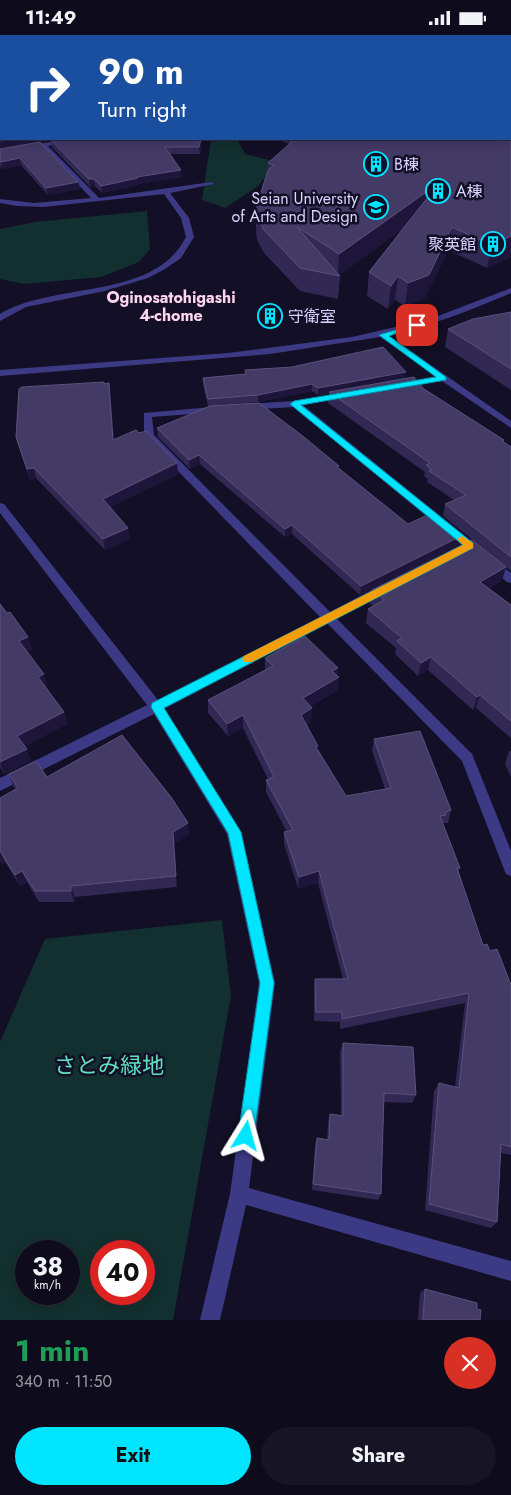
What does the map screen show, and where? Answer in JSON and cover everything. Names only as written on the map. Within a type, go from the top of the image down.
[{"type":"street","points":[[0,152],[73,140]]},
{"type":"street","points":[[44,145],[97,200]]},
{"type":"street","points":[[0,201],[16,206],[97,200],[166,192],[211,184]]},
{"type":"street","points":[[0,318],[21,306],[51,297],[97,290],[134,281],[162,268],[180,255],[190,237],[185,218],[166,192]]},
{"type":"street","points":[[0,373],[272,352],[383,335],[434,321],[489,301],[511,290]]},
{"type":"street","points":[[383,335],[511,425]]},
{"type":"street","points":[[396,386],[443,378]]},
{"type":"street","points":[[350,394],[294,404],[147,415],[148,436],[467,759],[511,869]]},
{"type":"street","points":[[294,404],[465,548],[511,579]]},
{"type":"street","points":[[0,506],[156,707],[234,832],[267,983],[239,1193],[210,1320]]},
{"type":"street","points":[[0,785],[156,707],[399,581]]},
{"type":"street","points":[[239,1193],[511,1271]]},
{"type":"green space","points":[[211,140],[238,140],[245,154],[270,160],[272,168],[257,187],[225,208],[202,200]]},
{"type":"green space","points":[[147,211],[150,249],[139,262],[101,277],[24,284],[0,279],[0,229],[35,222]]},
{"type":"green space","name":"さとみ緑地","points":[[222,920],[231,996],[173,1320],[0,1320],[0,1042],[45,939]]},
{"type":"building","points":[[51,140],[201,140],[199,147],[165,147],[181,170],[137,177],[101,186],[94,179],[89,179]]},
{"type":"building","points":[[294,140],[511,140],[511,236],[492,245],[452,227],[429,275],[408,283],[398,276],[391,286],[369,272],[439,183],[339,254],[297,227],[340,276],[300,268],[264,230],[257,218],[256,208],[268,170],[274,165],[268,163]]},
{"type":"building","points":[[40,142],[78,182],[46,188],[20,158],[0,161],[0,149]]},
{"type":"building","points":[[511,312],[511,369],[448,329],[473,319]]},
{"type":"building","points":[[383,347],[406,372],[318,388],[312,384],[258,395],[208,399],[203,378],[246,374],[245,370],[292,367]]},
{"type":"building","points":[[414,377],[424,389],[504,440],[502,441],[511,447],[511,557],[445,504],[466,495],[429,471],[432,470],[426,465],[430,463],[329,392]]},
{"type":"building","points":[[104,382],[104,384],[109,383],[113,440],[136,430],[139,433],[146,431],[177,463],[103,499],[128,528],[103,539],[34,468],[27,469],[16,437],[19,389],[22,387]]},
{"type":"building","points":[[259,403],[304,437],[339,466],[337,467],[408,524],[432,513],[461,536],[361,586],[292,525],[285,529],[199,455],[189,460],[157,428],[210,406]]},
{"type":"building","points":[[472,540],[506,567],[480,582],[511,605],[511,721],[480,695],[477,697],[431,657],[421,663],[397,641],[402,638],[368,609],[384,600],[372,590]]},
{"type":"building","points":[[0,604],[7,613],[10,612],[28,637],[19,641],[44,674],[38,677],[64,712],[17,736],[27,749],[0,762]]},
{"type":"building","points":[[305,636],[338,668],[332,671],[339,677],[303,698],[312,708],[301,715],[318,746],[316,747],[346,796],[391,788],[374,739],[420,731],[451,810],[445,812],[446,815],[440,816],[460,868],[457,868],[483,945],[487,944],[490,951],[497,949],[511,985],[511,1147],[501,1144],[497,1222],[429,1204],[439,1083],[459,1088],[469,993],[342,1019],[342,1012],[316,1012],[315,979],[348,979],[319,871],[299,877],[284,832],[293,830],[266,780],[274,777],[243,715],[227,724],[208,700],[273,666],[265,658]]},
{"type":"building","points":[[122,735],[171,797],[188,823],[173,832],[176,876],[71,886],[71,891],[35,891],[22,871],[15,875],[0,851],[0,798],[18,788],[9,774],[36,761],[47,777]]},
{"type":"building","points":[[343,1043],[413,1047],[416,1095],[384,1093],[381,1194],[313,1184],[317,1138],[329,1140],[330,1114],[343,1116]]},
{"type":"building","points":[[425,1289],[477,1303],[477,1309],[481,1310],[480,1320],[423,1320]]},
{"type":"slow traffic","points":[[248,659],[470,546],[462,539]]},
{"type":"place","name":"B棟","points":[[376,164]]},
{"type":"place","name":"A棟","points":[[438,191]]},
{"type":"place","name":"Seian University of Arts and Design","points":[[376,207]]},
{"type":"place","name":"聚英館","points":[[493,244]]},
{"type":"place","name":"守衛室","points":[[270,316]]},
{"type":"district","name":"Oginosatohigashi 4-chome","points":[[171,306]]},
{"type":"route","points":[[246,1136],[267,983],[234,832],[156,707],[328,617],[470,546],[294,404],[443,378],[383,335],[417,325]]}]
